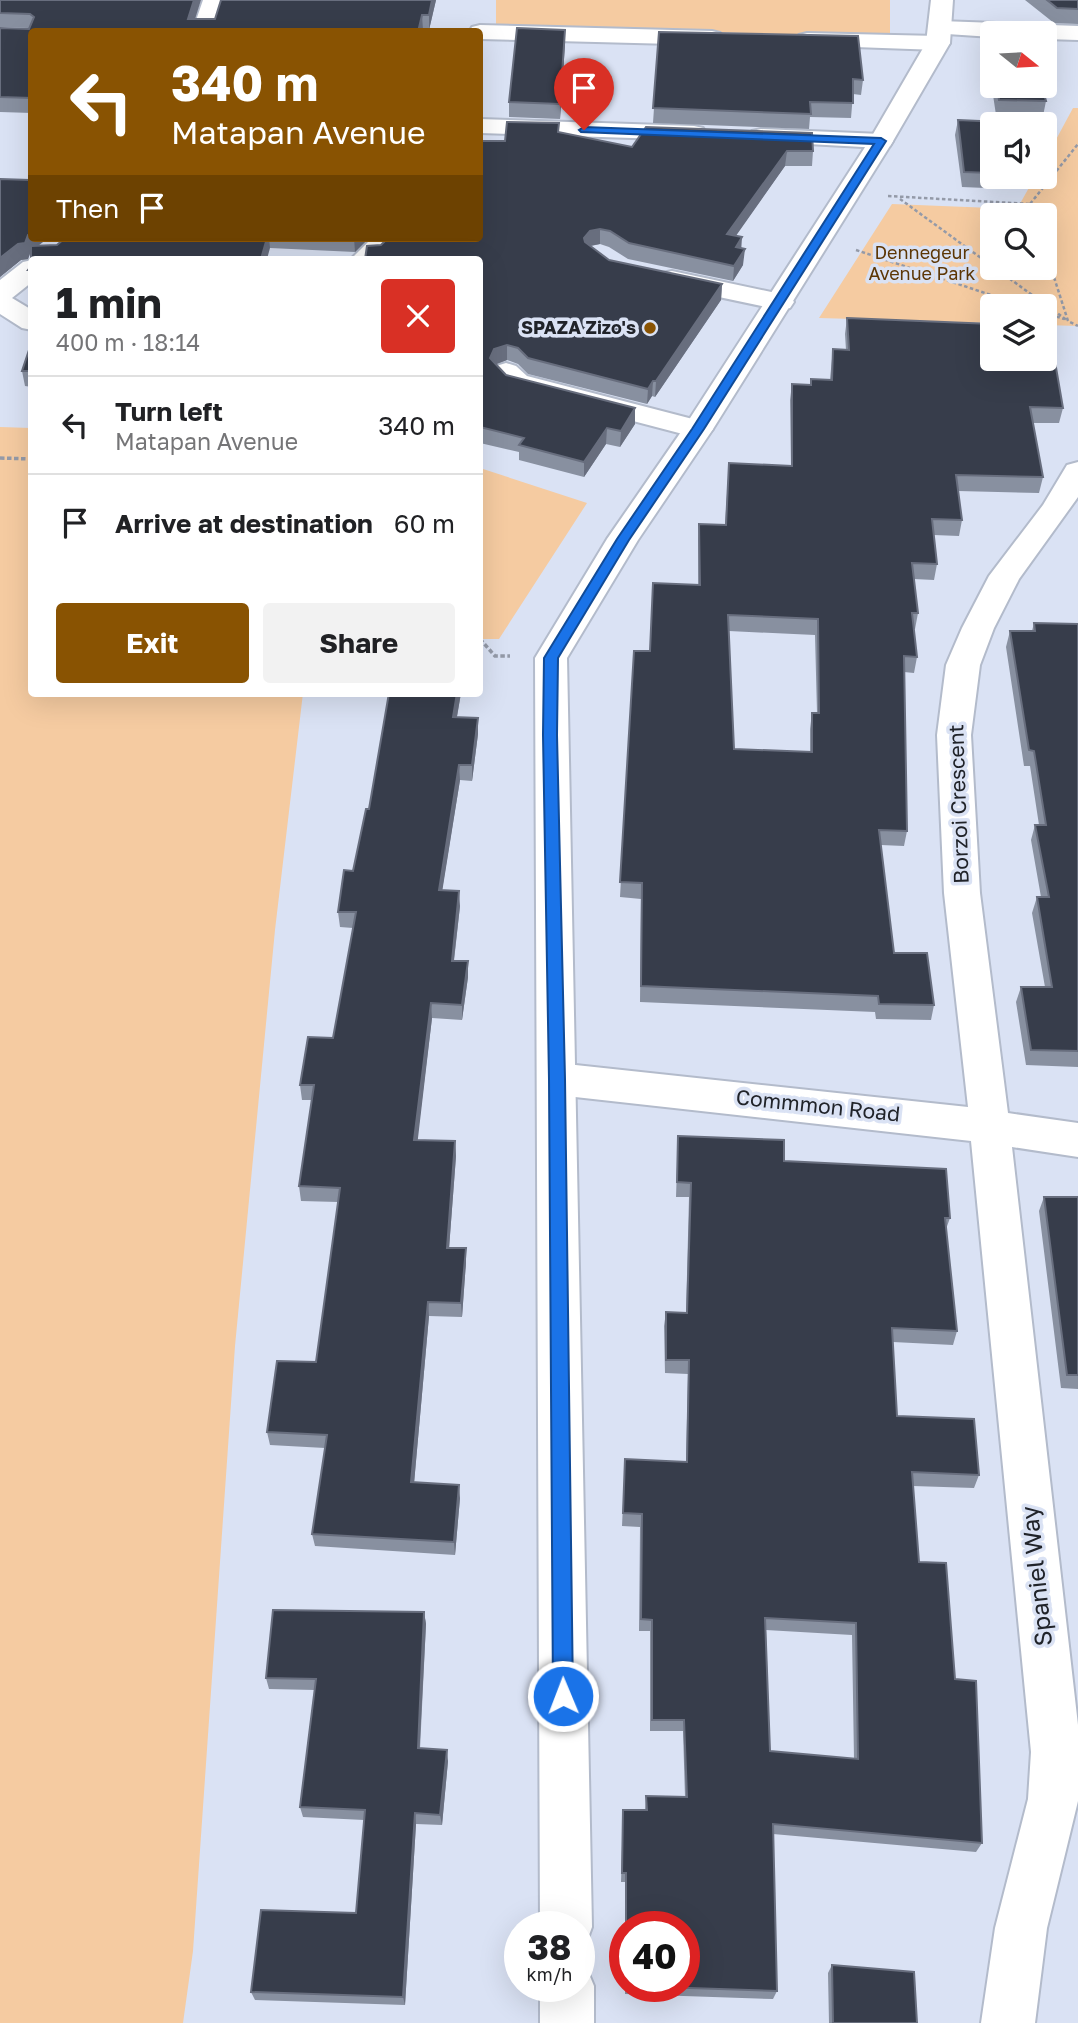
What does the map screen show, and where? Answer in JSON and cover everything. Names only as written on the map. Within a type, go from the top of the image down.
[{"type":"street","points":[[204,28],[214,0]]},
{"type":"street","points":[[779,39],[940,24],[1078,33]]},
{"type":"street","points":[[566,1911],[551,658],[623,539],[698,429],[881,141],[940,24]]},
{"type":"street","points":[[473,27],[739,38]]},
{"type":"street","points":[[483,126],[711,134]]},
{"type":"street","points":[[738,135],[881,141]]},
{"type":"street","points":[[367,256],[383,242]]},
{"type":"street","points":[[0,293],[28,270]]},
{"type":"street","points":[[645,273],[780,302]]},
{"type":"street","points":[[0,302],[28,320]]},
{"type":"street","points":[[506,372],[517,382],[698,429]]},
{"type":"street","name":"Borzoi Crescent","points":[[989,1127],[962,893],[954,735],[963,665],[978,628],[1005,576],[1056,509],[1078,471]]},
{"type":"street","name":"Commmon Road","points":[[557,1079],[989,1127],[1078,1140]]},
{"type":"street","name":"Spaniel Way","points":[[989,1127],[1056,1752],[1053,1799],[1021,1928],[1009,2023]]},
{"type":"street","points":[[567,2002],[568,2023]]},
{"type":"path","points":[[1031,203],[1078,144]]},
{"type":"path","points":[[852,188],[899,198],[1008,203]]},
{"type":"path","points":[[899,198],[980,257]]},
{"type":"path","points":[[820,238],[988,294]]},
{"type":"path","points":[[1011,280],[1068,321]]},
{"type":"path","points":[[1055,280],[1068,321]]},
{"type":"path","points":[[1057,317],[1078,326]]},
{"type":"path","points":[[0,458],[28,459]]},
{"type":"green space","points":[[496,0],[890,0],[890,37],[496,26]]},
{"type":"green space","name":"Dennegeur Avenue Park","points":[[1073,108],[1078,108],[1078,326],[1057,325],[1057,294],[980,294],[980,323],[819,318],[892,204],[980,208],[980,280],[1057,280],[1057,203],[1020,203],[1028,189],[1057,189],[1057,138]]},
{"type":"green space","points":[[0,427],[28,428],[28,697],[303,697],[275,930],[235,1346],[193,1951],[183,2023],[0,2023]]},
{"type":"green space","points":[[483,469],[587,503],[499,639],[483,639]]},
{"type":"building","points":[[0,0],[194,0],[188,19],[215,19],[221,0],[432,0],[429,15],[422,15],[419,28],[29,28],[34,17],[30,14],[0,13]]},
{"type":"building","points":[[1047,0],[1078,0],[1078,9],[1057,8]]},
{"type":"building","points":[[0,28],[28,29],[28,98],[0,97]]},
{"type":"building","points":[[517,28],[565,30],[560,104],[509,102]]},
{"type":"building","points":[[659,32],[858,36],[863,80],[853,79],[853,103],[810,102],[811,114],[653,108]]},
{"type":"building","points":[[1045,98],[1046,101],[999,100]]},
{"type":"building","points":[[958,120],[980,121],[980,173],[964,172]]},
{"type":"building","points":[[507,122],[559,123],[558,132],[632,147],[646,127],[812,133],[813,151],[787,151],[727,234],[742,237],[736,247],[745,249],[734,266],[629,243],[610,231],[600,229],[590,231],[584,238],[585,242],[609,260],[722,284],[648,389],[528,358],[518,348],[507,345],[494,349],[490,358],[506,375],[635,408],[621,431],[607,428],[584,462],[519,445],[524,438],[483,428],[483,256],[365,256],[367,246],[381,245],[384,242],[483,242],[483,141],[505,141]]},
{"type":"building","points":[[0,179],[28,180],[28,235],[25,243],[18,244],[0,258]]},
{"type":"building","points":[[60,242],[266,242],[262,256],[31,256],[31,246],[57,245]]},
{"type":"building","points":[[847,318],[980,324],[980,371],[1057,371],[1063,408],[1030,407],[1043,477],[956,475],[962,520],[932,519],[937,564],[912,563],[918,613],[912,613],[917,657],[904,656],[907,831],[879,830],[894,953],[927,953],[934,1005],[879,1004],[878,996],[641,986],[642,883],[620,882],[634,651],[650,651],[653,583],[700,585],[699,524],[726,525],[729,463],[792,466],[792,384],[811,385],[811,379],[832,380],[833,349],[849,350]],"holes":[[[728,615],[818,619],[819,713],[812,713],[812,752],[734,749]]]},
{"type":"building","points":[[28,353],[28,371],[22,371]]},
{"type":"building","points":[[1034,623],[1078,624],[1078,1051],[1031,1050],[1021,987],[1052,987],[1037,897],[1049,897],[1035,825],[1046,825],[1034,751],[1029,750],[1010,631],[1035,631]]},
{"type":"building","points":[[388,697],[456,697],[453,717],[478,718],[472,765],[459,765],[439,890],[459,891],[452,961],[468,961],[462,1005],[431,1003],[414,1140],[455,1141],[447,1248],[466,1248],[461,1303],[428,1302],[411,1482],[459,1485],[454,1542],[312,1534],[327,1435],[267,1432],[277,1361],[316,1362],[340,1188],[299,1186],[314,1085],[300,1085],[308,1037],[333,1038],[356,912],[338,912],[344,870],[353,871],[366,809],[369,809]]},
{"type":"building","points":[[678,1136],[784,1140],[784,1161],[946,1169],[950,1218],[945,1218],[957,1331],[892,1328],[897,1416],[974,1419],[979,1475],[912,1472],[919,1562],[946,1563],[955,1679],[976,1681],[982,1843],[773,1824],[777,1991],[700,1988],[700,1911],[626,1911],[626,1873],[622,1873],[623,1810],[647,1810],[646,1796],[687,1797],[684,1720],[652,1720],[652,1620],[641,1619],[642,1514],[623,1513],[625,1459],[687,1462],[689,1360],[666,1360],[666,1312],[687,1313],[691,1183],[677,1182]],"holes":[[[765,1618],[856,1623],[858,1759],[770,1751]]]},
{"type":"building","points":[[1044,1197],[1078,1197],[1078,1375],[1067,1375]]},
{"type":"building","points":[[273,1610],[424,1612],[418,1748],[447,1750],[440,1815],[415,1813],[403,1997],[251,1992],[261,1910],[356,1913],[365,1810],[300,1807],[316,1679],[266,1678]]},
{"type":"building","points":[[832,1965],[914,1972],[917,2023],[833,2023]]},
{"type":"place","name":"SPAZA Zizo's","points":[[650,328]]},
{"type":"route","points":[[563,1696],[551,658],[623,539],[698,429],[881,141],[584,130]]}]
